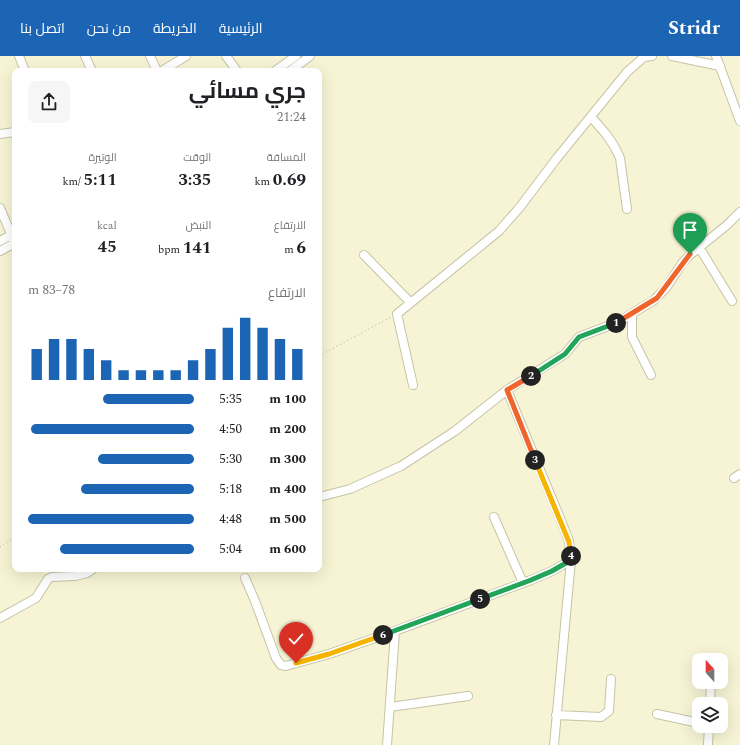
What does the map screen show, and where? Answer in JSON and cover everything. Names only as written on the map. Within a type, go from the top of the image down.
[{"type":"street","points":[[19,56],[24,68]]},
{"type":"street","points":[[85,56],[91,68]]},
{"type":"street","points":[[150,56],[156,68]]},
{"type":"street","points":[[167,68],[186,56]]},
{"type":"street","points":[[226,56],[235,68]]},
{"type":"street","points":[[280,68],[296,56]]},
{"type":"street","points":[[294,68],[310,56]]},
{"type":"street","points":[[413,384],[397,314],[503,227],[591,118],[609,93],[636,63],[644,57],[652,56]]},
{"type":"street","points":[[672,56],[720,66]]},
{"type":"street","points":[[716,56],[740,121]]},
{"type":"street","points":[[591,118],[611,140],[618,154],[627,209]]},
{"type":"street","points":[[0,134],[12,132]]},
{"type":"street","points":[[0,208],[12,232]]},
{"type":"street","points":[[322,496],[350,489],[401,466],[455,431],[507,390],[550,365],[565,354],[579,337],[603,329],[632,314],[657,298],[671,281],[683,262],[727,225],[740,212]]},
{"type":"street","points":[[0,241],[12,235]]},
{"type":"street","points":[[0,251],[12,245]]},
{"type":"street","points":[[700,247],[732,301]]},
{"type":"street","points":[[364,255],[410,302]]},
{"type":"street","points":[[632,314],[632,337],[651,375]]},
{"type":"street","points":[[507,390],[569,542],[571,560],[554,745]]},
{"type":"street","points":[[494,517],[523,583]]},
{"type":"street","points":[[245,578],[276,658],[281,665],[286,666],[329,654],[395,631],[523,583],[552,571],[571,560]]},
{"type":"street","points":[[0,618],[36,598],[48,579],[52,577],[75,576],[88,572]]},
{"type":"street","points":[[387,745],[395,631]]},
{"type":"street","points":[[556,715],[604,716],[609,711],[611,679]]},
{"type":"street","points":[[390,708],[468,696]]},
{"type":"street","points":[[657,714],[692,722]]},
{"type":"street","points":[[708,745],[709,733]]},
{"type":"path","points":[[322,354],[397,314]]},
{"type":"path","points":[[0,548],[12,539]]},
{"type":"route","points":[[296,663],[342,650],[370,638],[395,631],[531,580],[552,571],[571,560],[569,542],[560,518],[529,447],[507,390],[550,365],[565,354],[570,350],[579,337],[616,323],[653,301],[666,288],[690,254]]}]
